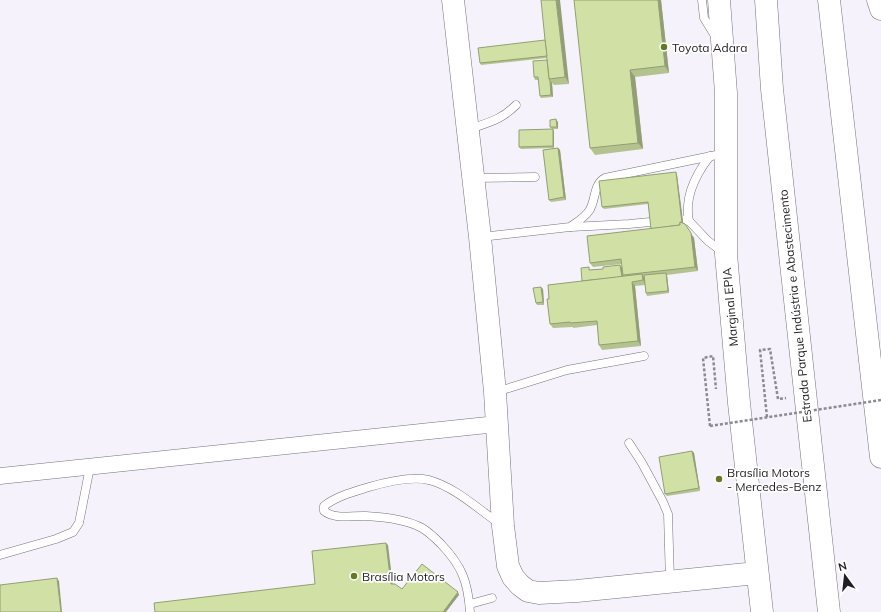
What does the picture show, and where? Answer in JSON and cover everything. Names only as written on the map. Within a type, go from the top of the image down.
[{"type":"main road","points":[[453,0],[480,237],[495,392],[503,526],[508,566],[513,577],[528,591],[539,593],[577,591],[757,572]]},
{"type":"main road","name":"Marginal EPIA","points":[[719,0],[726,93],[718,155],[739,403],[762,612]]},
{"type":"main road","name":"Estrada Parque Indústria e Abastecimento","points":[[766,0],[772,89],[804,396],[829,612]]},
{"type":"main road","points":[[829,0],[881,457]]},
{"type":"main road","points":[[879,0],[881,8]]},
{"type":"street","points":[[0,476],[497,424]]},
{"type":"lane","points":[[702,0],[704,18],[722,47]]},
{"type":"lane","points":[[467,130],[498,119],[507,114],[516,105]]},
{"type":"lane","points":[[718,155],[700,169],[693,186],[687,211],[689,221],[708,241],[726,254]]},
{"type":"lane","points":[[570,227],[582,219],[590,210],[599,183],[605,178],[718,155]]},
{"type":"lane","points":[[473,178],[535,177]]},
{"type":"lane","points":[[480,237],[570,227],[629,224],[681,219],[689,221]]},
{"type":"lane","points":[[495,392],[567,370],[644,356]]},
{"type":"lane","points":[[629,443],[642,463],[668,514],[670,582]]},
{"type":"lane","points":[[0,555],[56,539],[73,532],[79,523],[90,467]]},
{"type":"lane","points":[[492,598],[470,608],[466,584],[460,567],[451,554],[433,536],[422,528],[403,521],[384,517],[333,515],[324,511],[324,506],[330,501],[344,495],[386,482],[415,479],[428,480],[448,487],[503,526]]},
{"type":"path","points":[[767,417],[760,350],[770,349],[778,399],[804,396]]},
{"type":"path","points":[[717,392],[713,356],[703,358],[710,426],[881,400]]},
{"type":"building","points":[[541,0],[556,0],[565,77],[549,79]]},
{"type":"building","points":[[574,0],[658,0],[665,66],[630,70],[638,143],[590,148]]},
{"type":"building","points":[[545,40],[547,56],[480,63],[478,48]]},
{"type":"building","points":[[547,60],[551,95],[540,96],[538,77],[534,77],[533,61]]},
{"type":"building","points":[[556,119],[557,127],[550,127],[550,120]]},
{"type":"building","points":[[553,129],[553,146],[519,147],[519,130]]},
{"type":"building","points":[[558,148],[564,197],[549,200],[543,150]]},
{"type":"building","points":[[676,172],[682,223],[680,222],[680,225],[651,229],[648,202],[602,207],[599,181]]},
{"type":"building","points":[[680,222],[685,224],[691,233],[695,267],[623,275],[621,259],[590,263],[587,236],[680,225]]},
{"type":"building","points":[[620,265],[622,277],[582,281],[581,268],[589,267],[589,270],[603,269],[603,267]]},
{"type":"building","points":[[666,273],[668,291],[646,293],[644,275]]},
{"type":"building","points":[[642,274],[643,280],[632,282],[638,341],[599,345],[597,321],[550,324],[547,299],[549,299],[548,285]]},
{"type":"building","points":[[541,287],[543,302],[536,303],[533,288]]},
{"type":"building","points":[[692,451],[699,488],[665,494],[659,457]]},
{"type":"building","name":"Brasília Motors","points":[[386,543],[391,584],[395,584],[402,589],[422,564],[458,592],[443,612],[155,612],[154,603],[315,584],[312,551]]},
{"type":"building","points":[[57,578],[61,612],[0,612],[0,585]]},
{"type":"place","name":"Toyota Adara","points":[[664,47]]},
{"type":"place","name":"Brasília Motors - Mercedes-Benz","points":[[719,479]]},
{"type":"place","name":"Brasília Motors","points":[[354,576]]}]
